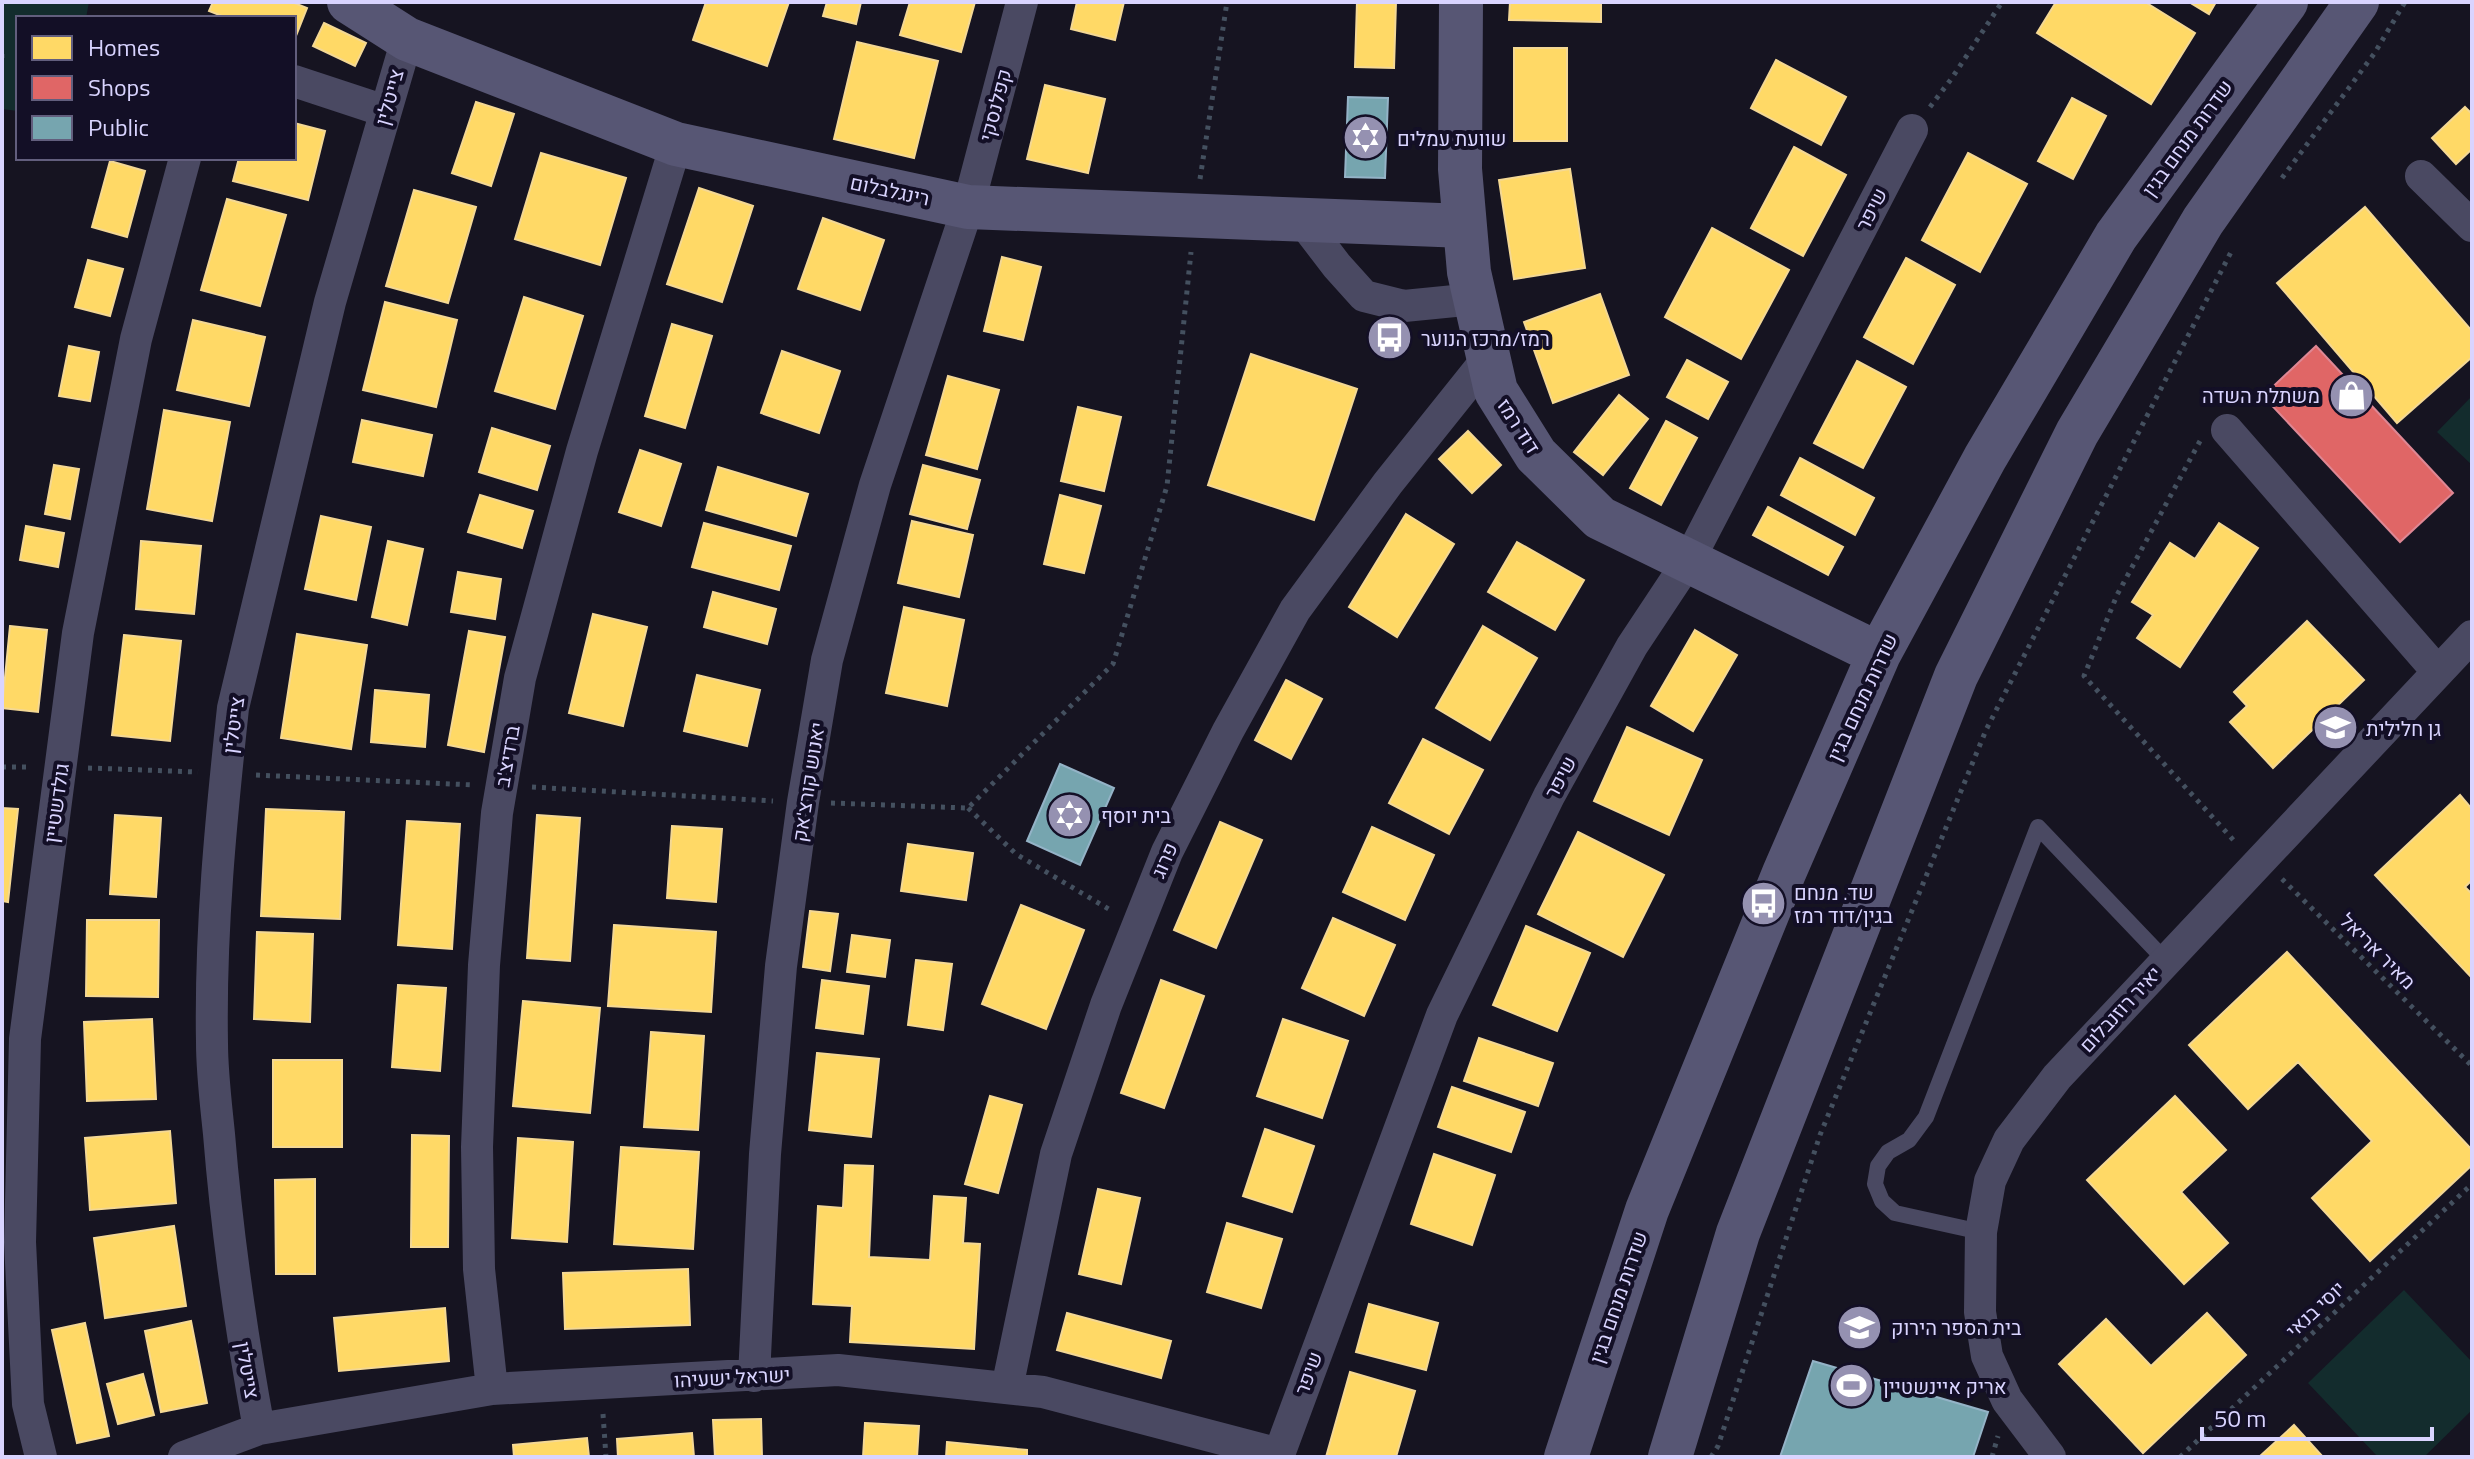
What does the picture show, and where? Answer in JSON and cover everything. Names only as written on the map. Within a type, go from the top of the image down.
[{"type":"main road","name":"רינגלבלום","points":[[349,2],[407,39],[676,144],[968,207],[1465,226]]},
{"type":"main road","name":"דוד רמז","points":[[1461,2],[1460,169],[1469,272],[1496,391],[1536,455],[1600,518],[1879,654]]},
{"type":"main road","name":"שדרות מנחם בגין","points":[[1566,1457],[1647,1210],[1784,873],[1879,654],[1985,458],[2116,236],[2286,2]]},
{"type":"main road","points":[[1670,1457],[1738,1233],[1956,676],[2077,433],[2203,221],[2357,2]]},
{"type":"street","name":"קפלנסקי","points":[[968,207],[1022,2]]},
{"type":"street","name":"צייטלין","points":[[259,1429],[239,1318],[225,1210],[211,1044],[216,866],[233,708],[330,302],[407,39]]},
{"type":"street","points":[[296,82],[385,111]]},
{"type":"street","name":"שיפר","points":[[1278,1455],[1442,1015],[1549,796],[1632,646],[1689,560],[1912,130]]},
{"type":"street","name":"ברדיצ'ב","points":[[492,1389],[479,1269],[477,1147],[484,965],[497,813],[524,662],[582,451],[676,144]]},
{"type":"street","name":"גולדשטיין","points":[[41,1457],[28,1404],[20,1242],[25,1039],[78,633],[136,339],[184,160]]},
{"type":"street","points":[[2421,176],[2472,226]]},
{"type":"street","name":"יאנוש קורצ'אק","points":[[754,1376],[765,1154],[779,982],[803,802],[827,660],[871,499],[968,207]]},
{"type":"street","points":[[1301,219],[1364,296],[1404,306],[1475,299]]},
{"type":"street","name":"פרוג","points":[[1007,1388],[1056,1154],[1106,1005],[1180,825],[1295,610],[1388,483],[1488,358]]},
{"type":"street","points":[[2216,430],[2438,672]]},
{"type":"street","name":"יאיר רוזנבלום","points":[[2050,1457],[2007,1400],[1987,1356],[1980,1312],[1981,1232],[1990,1181],[2009,1140],[2057,1077],[2264,853],[2472,636]]},
{"type":"street","name":"ישראל ישעיהו","points":[[184,1457],[259,1429],[492,1389],[838,1370],[1043,1392],[1278,1455]]},
{"type":"lane","points":[[1981,1232],[1895,1213],[1882,1201],[1875,1184],[1878,1166],[1888,1152],[1909,1140],[1926,1117],[2038,827],[2166,961]]},
{"type":"path","points":[[968,808],[1113,664],[1167,486],[1195,216],[1227,2]]},
{"type":"path","points":[[1912,130],[1952,78],[2002,2]]},
{"type":"path","points":[[2276,187],[2374,54],[2405,2]]},
{"type":"path","points":[[2,54],[2,61]]},
{"type":"path","points":[[1711,1457],[1718,1446],[1820,1135],[1986,730],[2232,251]]},
{"type":"path","name":"מאיר אריאל","points":[[2216,430],[2117,595],[2084,676],[2264,853],[2472,1066]]},
{"type":"path","points":[[2,767],[226,774],[968,808],[1016,854],[1137,926]]},
{"type":"path","name":"יוסי בנאי","points":[[2180,1457],[2472,1184]]},
{"type":"path","points":[[601,1383],[606,1457]]},
{"type":"green space","points":[[2,2],[89,2],[86,16],[16,16],[16,111],[2,109]]},
{"type":"green space","points":[[2472,396],[2472,465],[2437,432]]},
{"type":"green space","points":[[2404,1290],[2472,1362],[2472,1410],[2424,1457],[2378,1457],[2308,1383]]},
{"type":"building: Homes","points":[[213,2],[292,2],[307,8],[296,36],[296,16],[222,16],[209,11]]},
{"type":"building: Homes","points":[[706,2],[789,2],[767,66],[693,40]]},
{"type":"building: Homes","points":[[827,2],[861,2],[856,24],[823,16]]},
{"type":"building: Homes","points":[[910,2],[975,2],[961,52],[900,35]]},
{"type":"building: Homes","points":[[1077,2],[1124,2],[1115,40],[1071,29]]},
{"type":"building: Homes","points":[[1357,2],[1396,2],[1394,68],[1355,67]]},
{"type":"building: Homes","points":[[1510,2],[1601,2],[1601,22],[1509,20]]},
{"type":"building: Homes","points":[[2056,2],[2145,2],[2195,33],[2151,104],[2037,33]]},
{"type":"building: Homes","points":[[2189,2],[2216,2],[2209,14]]},
{"type":"building: Homes","points":[[324,23],[366,43],[355,66],[313,46]]},
{"type":"building: Homes","points":[[857,42],[938,61],[914,158],[834,139]]},
{"type":"building: Homes","points":[[1514,48],[1567,48],[1567,141],[1514,141]]},
{"type":"building: Homes","points":[[1776,60],[1846,97],[1821,145],[1751,108]]},
{"type":"building: Homes","points":[[1045,85],[1105,99],[1088,173],[1027,159]]},
{"type":"building: Homes","points":[[2072,98],[2106,116],[2073,179],[2038,161]]},
{"type":"building: Homes","points":[[476,102],[514,114],[491,186],[452,173]]},
{"type":"building: Homes","points":[[2465,107],[2472,114],[2472,149],[2456,164],[2432,138]]},
{"type":"building: Homes","points":[[296,124],[325,131],[308,200],[233,181],[238,160],[296,160]]},
{"type":"building: Homes","points":[[1794,147],[1846,175],[1803,256],[1751,228]]},
{"type":"building: Homes","points":[[541,153],[626,178],[600,265],[515,239]]},
{"type":"building: Homes","points":[[1968,153],[2027,184],[1980,272],[1922,240]]},
{"type":"building: Homes","points":[[110,161],[145,171],[127,237],[92,227]]},
{"type":"building: Homes","points":[[1570,169],[1585,268],[1514,279],[1499,180]]},
{"type":"building: Homes","points":[[699,188],[753,206],[722,302],[667,284]]},
{"type":"building: Homes","points":[[414,190],[476,207],[448,303],[386,286]]},
{"type":"building: Homes","points":[[227,199],[286,215],[260,306],[201,290]]},
{"type":"building: Homes","points":[[2365,207],[2472,331],[2472,357],[2397,423],[2277,283]]},
{"type":"building: Homes","points":[[823,218],[884,240],[860,310],[798,289]]},
{"type":"building: Homes","points":[[1712,228],[1789,270],[1741,359],[1665,317]]},
{"type":"building: Homes","points":[[1002,257],[1041,267],[1023,340],[984,331]]},
{"type":"building: Homes","points":[[1906,258],[1955,285],[1913,364],[1864,337]]},
{"type":"building: Homes","points":[[88,260],[123,269],[110,316],[75,307]]},
{"type":"building: Homes","points":[[1600,294],[1629,375],[1553,403],[1524,322]]},
{"type":"building: Homes","points":[[524,297],[583,316],[555,409],[495,391]]},
{"type":"building: Homes","points":[[385,302],[457,320],[436,407],[363,390]]},
{"type":"building: Homes","points":[[193,320],[265,337],[249,406],[177,390]]},
{"type":"building: Homes","points":[[672,324],[712,336],[685,428],[645,416]]},
{"type":"building: Homes","points":[[69,346],[99,352],[90,401],[59,396]]},
{"type":"building: Homes","points":[[782,351],[840,371],[819,433],[761,413]]},
{"type":"building: Homes","points":[[1251,354],[1357,389],[1314,520],[1208,485]]},
{"type":"building: Homes","points":[[1687,360],[1728,382],[1708,419],[1667,397]]},
{"type":"building: Homes","points":[[1857,361],[1906,387],[1863,468],[1814,443]]},
{"type":"building: Homes","points":[[948,376],[999,390],[977,469],[926,455]]},
{"type":"building: Homes","points":[[1619,395],[1648,419],[1603,475],[1574,452]]},
{"type":"building: Homes","points":[[1078,407],[1121,417],[1104,491],[1061,481]]},
{"type":"building: Homes","points":[[164,410],[230,422],[212,521],[147,509]]},
{"type":"building: Homes","points":[[362,420],[432,435],[423,476],[353,462]]},
{"type":"building: Homes","points":[[1666,421],[1697,438],[1661,505],[1630,488]]},
{"type":"building: Homes","points":[[492,428],[550,446],[537,490],[479,472]]},
{"type":"building: Homes","points":[[1468,431],[1501,465],[1472,493],[1439,459]]},
{"type":"building: Homes","points":[[640,450],[681,464],[661,526],[619,512]]},
{"type":"building: Homes","points":[[1800,458],[1874,498],[1855,535],[1781,495]]},
{"type":"building: Homes","points":[[54,465],[79,469],[70,519],[45,514]]},
{"type":"building: Homes","points":[[923,465],[980,480],[967,529],[910,514]]},
{"type":"building: Homes","points":[[718,467],[808,494],[796,536],[706,510]]},
{"type":"building: Homes","points":[[480,495],[533,511],[522,548],[468,532]]},
{"type":"building: Homes","points":[[1060,495],[1101,506],[1084,573],[1044,564]]},
{"type":"building: Homes","points":[[1768,507],[1843,547],[1828,575],[1753,535]]},
{"type":"building: Homes","points":[[1406,514],[1454,544],[1397,637],[1349,607]]},
{"type":"building: Homes","points":[[321,516],[371,527],[356,600],[305,589]]},
{"type":"building: Homes","points":[[912,521],[973,535],[959,597],[898,583]]},
{"type":"building: Homes","points":[[704,523],[791,546],[779,590],[692,567]]},
{"type":"building: Homes","points":[[2219,523],[2258,548],[2180,667],[2137,638],[2153,615],[2132,602],[2170,543],[2195,559]]},
{"type":"building: Homes","points":[[26,526],[64,533],[58,567],[20,560]]},
{"type":"building: Homes","points":[[141,541],[201,546],[194,614],[136,609]]},
{"type":"building: Homes","points":[[388,541],[423,549],[407,625],[372,617]]},
{"type":"building: Homes","points":[[1517,542],[1584,580],[1555,630],[1488,592]]},
{"type":"building: Homes","points":[[458,572],[501,579],[495,619],[451,612]]},
{"type":"building: Homes","points":[[713,592],[776,609],[767,644],[704,627]]},
{"type":"building: Homes","points":[[904,607],[964,620],[947,706],[886,693]]},
{"type":"building: Homes","points":[[593,614],[647,627],[623,726],[569,713]]},
{"type":"building: Homes","points":[[2307,621],[2364,680],[2273,768],[2230,722],[2247,706],[2234,692]]},
{"type":"building: Homes","points":[[10,626],[47,630],[38,712],[2,708]]},
{"type":"building: Homes","points":[[1483,626],[1537,658],[1490,740],[1436,708]]},
{"type":"building: Homes","points":[[1695,630],[1737,655],[1693,731],[1651,706]]},
{"type":"building: Homes","points":[[469,631],[505,637],[484,752],[448,745]]},
{"type":"building: Homes","points":[[297,634],[367,645],[351,749],[281,738]]},
{"type":"building: Homes","points":[[124,635],[181,641],[170,741],[112,735]]},
{"type":"building: Homes","points":[[697,675],[760,690],[747,746],[684,731]]},
{"type":"building: Homes","points":[[1286,680],[1322,699],[1291,759],[1255,740]]},
{"type":"building: Homes","points":[[375,690],[429,695],[425,747],[371,742]]},
{"type":"building: Homes","points":[[1627,727],[1702,760],[1669,835],[1594,801]]},
{"type":"building: Homes","points":[[1423,739],[1483,770],[1449,834],[1389,803]]},
{"type":"building: Homes","points":[[2460,795],[2472,809],[2472,880],[2465,887],[2472,894],[2472,978],[2375,875]]},
{"type":"building: Homes","points":[[2,808],[18,809],[8,902],[2,901]]},
{"type":"building: Homes","points":[[266,809],[344,812],[340,919],[261,916]]},
{"type":"building: Homes","points":[[115,815],[161,818],[156,897],[110,894]]},
{"type":"building: Homes","points":[[537,815],[580,818],[570,961],[527,958]]},
{"type":"building: Homes","points":[[407,821],[460,824],[452,949],[398,945]]},
{"type":"building: Homes","points":[[1220,822],[1262,840],[1216,948],[1174,930]]},
{"type":"building: Homes","points":[[672,826],[722,829],[716,902],[667,898]]},
{"type":"building: Homes","points":[[1372,827],[1434,855],[1405,920],[1343,892]]},
{"type":"building: Homes","points":[[1578,832],[1664,875],[1623,957],[1538,914]]},
{"type":"building: Homes","points":[[908,844],[973,853],[966,900],[901,891]]},
{"type":"building: Homes","points":[[1021,905],[1084,930],[1046,1029],[982,1004]]},
{"type":"building: Homes","points":[[810,911],[838,914],[830,971],[803,967]]},
{"type":"building: Homes","points":[[1333,918],[1395,945],[1364,1016],[1302,988]]},
{"type":"building: Homes","points":[[87,920],[159,920],[158,997],[86,996]]},
{"type":"building: Homes","points":[[614,925],[716,932],[711,1012],[608,1006]]},
{"type":"building: Homes","points":[[1526,926],[1590,953],[1557,1031],[1493,1005]]},
{"type":"building: Homes","points":[[257,932],[313,934],[310,1022],[254,1019]]},
{"type":"building: Homes","points":[[852,935],[890,940],[885,977],[847,972]]},
{"type":"building: Homes","points":[[2287,952],[2472,1150],[2472,1165],[2370,1261],[2312,1198],[2372,1141],[2298,1062],[2248,1109],[2189,1045]]},
{"type":"building: Homes","points":[[916,960],[952,964],[943,1030],[908,1025]]},
{"type":"building: Homes","points":[[822,980],[869,986],[863,1034],[816,1028]]},
{"type":"building: Homes","points":[[1161,980],[1204,996],[1164,1108],[1121,1093]]},
{"type":"building: Homes","points":[[398,985],[446,988],[440,1071],[392,1067]]},
{"type":"building: Homes","points":[[523,1001],[600,1008],[590,1113],[513,1106]]},
{"type":"building: Homes","points":[[152,1019],[156,1099],[87,1101],[84,1022]]},
{"type":"building: Homes","points":[[1283,1019],[1348,1041],[1322,1118],[1257,1096]]},
{"type":"building: Homes","points":[[651,1032],[704,1036],[698,1130],[644,1127]]},
{"type":"building: Homes","points":[[1479,1038],[1553,1063],[1538,1106],[1464,1081]]},
{"type":"building: Homes","points":[[817,1053],[879,1059],[871,1137],[809,1130]]},
{"type":"building: Homes","points":[[273,1060],[342,1060],[342,1147],[273,1147]]},
{"type":"building: Homes","points":[[1452,1087],[1525,1112],[1511,1152],[1438,1127]]},
{"type":"building: Homes","points":[[990,1096],[1022,1105],[998,1193],[965,1184]]},
{"type":"building: Homes","points":[[2175,1096],[2226,1150],[2181,1192],[2228,1243],[2184,1284],[2087,1180]]},
{"type":"building: Homes","points":[[1265,1129],[1314,1146],[1292,1212],[1243,1196]]},
{"type":"building: Homes","points":[[170,1131],[176,1203],[90,1210],[85,1138]]},
{"type":"building: Homes","points":[[412,1135],[449,1136],[448,1247],[411,1247]]},
{"type":"building: Homes","points":[[518,1138],[573,1142],[567,1242],[512,1238]]},
{"type":"building: Homes","points":[[621,1147],[699,1152],[693,1249],[614,1244]]},
{"type":"building: Homes","points":[[1434,1154],[1495,1175],[1472,1245],[1411,1224]]},
{"type":"building: Homes","points":[[845,1165],[873,1166],[869,1257],[930,1260],[934,1196],[966,1198],[963,1243],[980,1244],[974,1349],[850,1342],[852,1306],[813,1304],[818,1206],[843,1208]]},
{"type":"building: Homes","points":[[315,1179],[315,1274],[276,1274],[275,1180]]},
{"type":"building: Homes","points":[[1098,1189],[1140,1198],[1121,1284],[1079,1274]]},
{"type":"building: Homes","points":[[1227,1223],[1282,1239],[1261,1308],[1207,1292]]},
{"type":"building: Homes","points":[[174,1226],[186,1306],[105,1318],[94,1238]]},
{"type":"building: Homes","points":[[688,1269],[690,1325],[565,1329],[563,1273]]},
{"type":"building: Homes","points":[[1369,1304],[1438,1323],[1426,1370],[1356,1352]]},
{"type":"building: Homes","points":[[445,1308],[449,1361],[339,1371],[334,1318]]},
{"type":"building: Homes","points":[[1067,1313],[1171,1341],[1161,1378],[1057,1350]]},
{"type":"building: Homes","points":[[2207,1313],[2246,1355],[2143,1453],[2059,1364],[2106,1319],[2151,1366]]},
{"type":"building: Homes","points":[[191,1321],[207,1403],[161,1412],[145,1331]]},
{"type":"building: Homes","points":[[85,1323],[109,1436],[77,1443],[52,1330]]},
{"type":"building: Homes","points":[[1350,1372],[1415,1391],[1396,1457],[1326,1457]]},
{"type":"building: Homes","points":[[143,1374],[154,1415],[118,1424],[107,1384]]},
{"type":"building: Homes","points":[[761,1419],[762,1457],[715,1457],[713,1420]]},
{"type":"building: Homes","points":[[865,1423],[919,1426],[917,1457],[863,1457]]},
{"type":"building: Homes","points":[[2294,1425],[2323,1457],[2259,1457]]},
{"type":"building: Homes","points":[[692,1433],[694,1457],[618,1457],[617,1439]]},
{"type":"building: Homes","points":[[587,1438],[589,1457],[514,1457],[513,1445]]},
{"type":"building: Homes","points":[[947,1442],[1027,1450],[1027,1457],[946,1457]]},
{"type":"building: Shops","points":[[2316,346],[2453,493],[2400,542],[2263,396]]},
{"type":"building: Public","name":"שוועת עמלים","points":[[1348,97],[1388,98],[1385,178],[1345,177]]},
{"type":"building: Public","name":"בית יוסף","points":[[1060,764],[1114,788],[1080,865],[1027,841]]},
{"type":"building: Public","name":"אריק איינשטיין","points":[[1813,1361],[1988,1412],[1973,1457],[1780,1457]]},
{"type":"place","name":"שוועת עמלים","points":[[1366,138]]},
{"type":"place","name":"רמז/מרכז הנוער","points":[[1390,338]]},
{"type":"place","name":"משתלת השדה","points":[[2351,395]]},
{"type":"place","name":"גן חלילית","points":[[2335,728]]},
{"type":"place","name":"בית יוסף","points":[[1070,815]]},
{"type":"place","name":"שד. מנחם בגין/דוד רמז","points":[[1763,903]]},
{"type":"place","name":"בית הספר הירוק","points":[[1860,1327]]},
{"type":"place","name":"אריק איינשטיין","points":[[1852,1386]]}]
